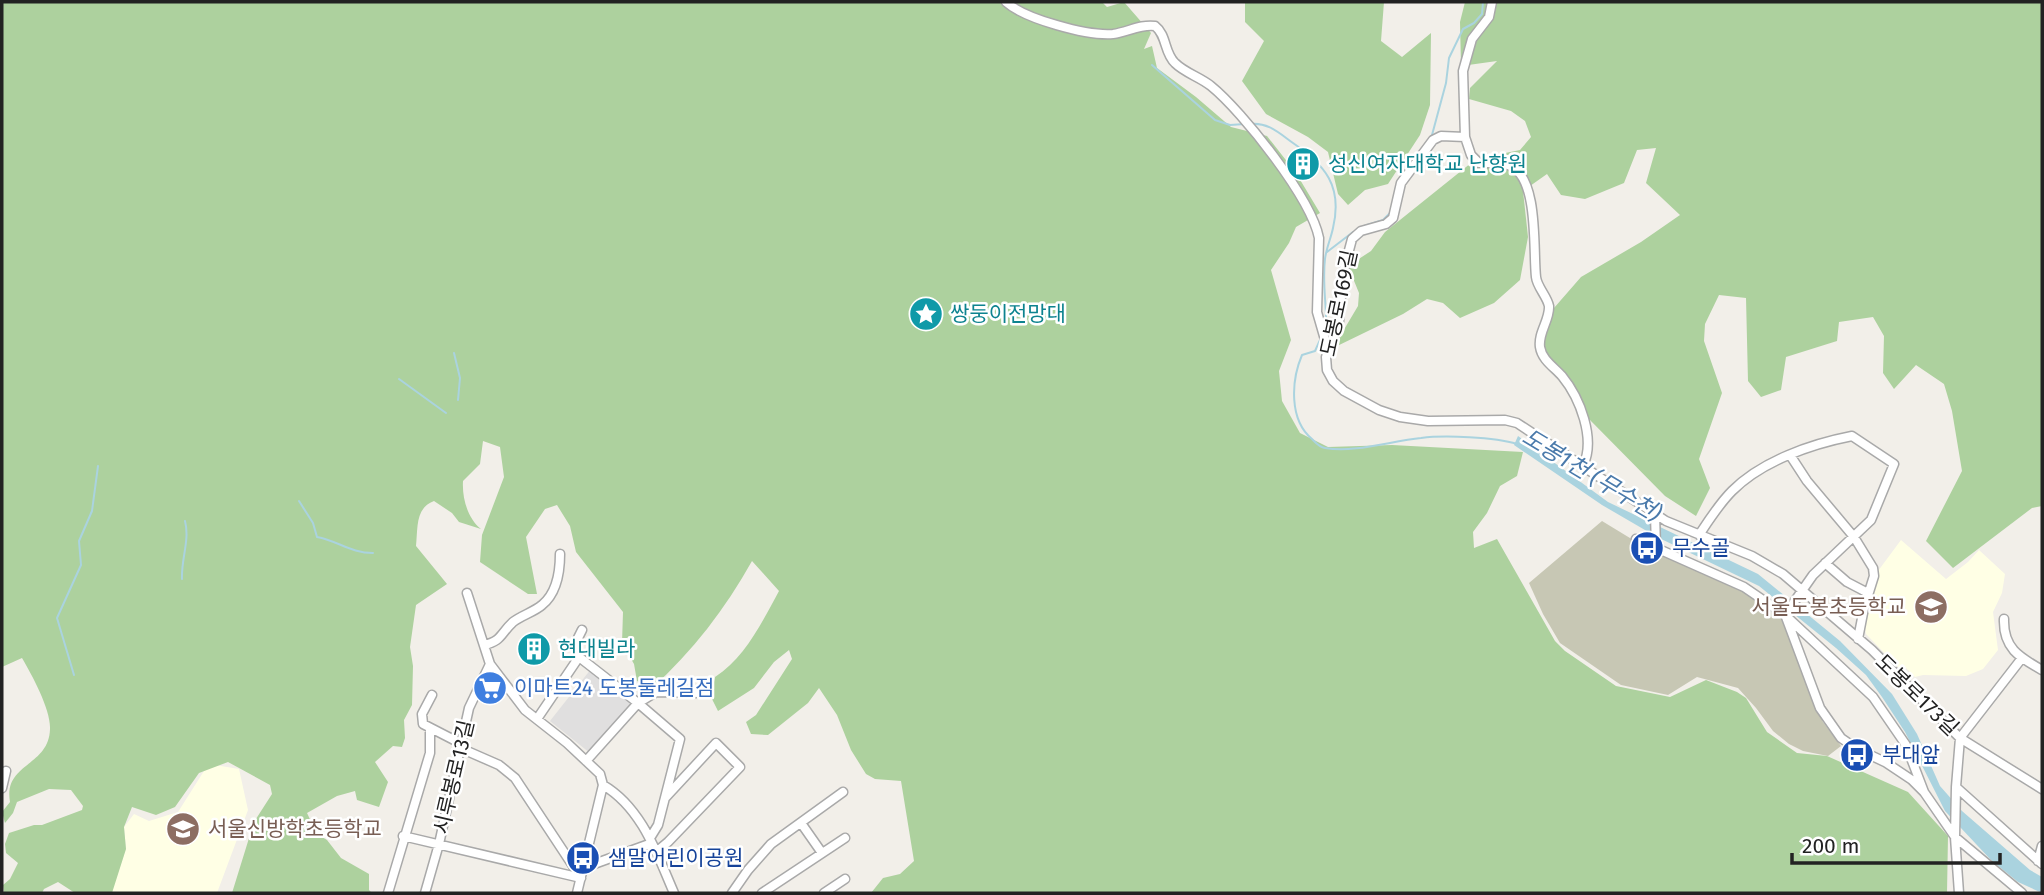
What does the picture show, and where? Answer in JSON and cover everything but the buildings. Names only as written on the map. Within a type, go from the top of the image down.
[{"type":"street","name":"도봉로169길","points":[[1006,2],[1038,19],[1079,30],[1114,34],[1148,25],[1156,26],[1172,60],[1210,85],[1232,106],[1298,189],[1317,228],[1317,313],[1327,348],[1326,367],[1333,381],[1356,398],[1379,410],[1412,420],[1514,422],[1654,516]]},
{"type":"street","points":[[1492,2],[1489,17],[1472,39],[1465,63],[1465,137],[1471,155],[1479,163],[1493,162],[1510,166],[1519,172],[1527,184],[1536,259],[1535,280],[1549,303],[1549,315],[1542,329],[1540,347],[1543,357],[1577,396],[1587,434],[1586,459],[1583,466]]},
{"type":"street","name":"도봉로169길","points":[[1327,348],[1339,321],[1342,278],[1353,237],[1361,231],[1386,224],[1393,218],[1401,183],[1433,140],[1441,136],[1465,137]]},
{"type":"street","points":[[1699,535],[1738,485],[1790,455],[1825,441],[1852,436],[1894,464],[1875,513],[1800,591],[1786,614]]},
{"type":"street","points":[[1790,455],[1807,481],[1854,537],[1874,572],[1858,639]]},
{"type":"street","points":[[1654,516],[1657,546]]},
{"type":"street","name":"도봉로173길","points":[[1654,516],[1752,556],[1783,574],[1858,639],[1960,738],[2042,789]]},
{"type":"street","points":[[1636,539],[1657,546],[1744,587],[1786,614],[1873,697],[1906,745],[1924,792]]},
{"type":"street","points":[[484,645],[497,642],[514,621],[544,604],[555,588],[560,571],[560,554]]},
{"type":"street","points":[[1825,564],[1847,582],[1868,593]]},
{"type":"street","points":[[467,593],[490,664],[525,710],[600,774],[603,785],[577,893]]},
{"type":"street","points":[[1786,614],[1820,708],[1841,738],[1847,744],[1898,769],[1924,792],[1955,835],[2022,893]]},
{"type":"street","points":[[2004,620],[2007,641],[2022,658],[2042,670]]},
{"type":"street","points":[[582,630],[575,644],[579,657],[680,740],[653,844]]},
{"type":"street","points":[[537,719],[579,657]]},
{"type":"street","points":[[1959,893],[1955,790],[1960,738],[2022,658]]},
{"type":"street","name":"시루봉로13길","points":[[425,893],[439,844],[469,708],[490,664]]},
{"type":"street","points":[[586,761],[638,703],[656,692],[699,693]]},
{"type":"street","points":[[432,695],[421,718],[423,724],[467,751],[499,765],[515,778],[581,878]]},
{"type":"street","points":[[388,893],[430,752],[430,728]]},
{"type":"street","points":[[583,868],[653,844],[668,842],[740,767],[716,743],[664,799]]},
{"type":"street","points":[[2,788],[6,771]]},
{"type":"street","points":[[603,785],[622,799],[653,844],[674,893]]},
{"type":"street","points":[[1955,790],[2040,862]]},
{"type":"street","points":[[732,893],[771,844],[843,792]]},
{"type":"street","points":[[801,824],[822,853]]},
{"type":"street","points":[[403,836],[581,878]]},
{"type":"street","points":[[762,893],[845,838]]},
{"type":"street","points":[[2040,862],[2042,846]]},
{"type":"street","points":[[824,893],[845,879]]},
{"type":"street","points":[[738,884],[745,893]]},
{"type":"shaded area","points":[[1602,521],[1648,549],[1738,587],[1769,605],[1783,618],[1803,676],[1823,722],[1841,746],[1828,756],[1803,751],[1789,744],[1773,731],[1738,688],[1697,677],[1668,695],[1621,685],[1560,643],[1529,583]]},
{"type":"shaded area","name":"서울도봉초등학교","points":[[1901,540],[1946,579],[1979,550],[2005,574],[2002,593],[1993,612],[1998,650],[1983,669],[1966,676],[1915,677],[1906,668],[1898,667],[1866,634],[1866,602],[1878,571]]},
{"type":"shaded area","points":[[591,669],[635,703],[590,753],[550,721]]},
{"type":"shaded area","name":"서울신방학초등학교","points":[[215,765],[239,769],[248,810],[217,893],[111,893],[126,849],[124,827],[134,814],[149,821],[178,812],[204,771]]},
{"type":"green space","points":[[2,2],[1102,2],[1107,7],[1124,2],[1151,33],[1144,49],[1152,46],[1157,68],[1231,127],[1267,136],[1296,173],[1320,213],[1296,227],[1271,270],[1291,340],[1279,371],[1282,401],[1300,433],[1328,447],[1392,445],[1523,452],[1517,476],[1500,486],[1487,513],[1473,532],[1474,548],[1497,539],[1555,641],[1565,651],[1616,686],[1670,697],[1706,680],[1737,692],[1746,698],[1767,732],[1797,753],[1827,756],[1908,792],[1948,836],[1947,893],[871,893],[883,878],[900,874],[914,861],[901,781],[875,779],[866,774],[851,750],[837,715],[819,688],[808,703],[768,735],[751,734],[746,722],[756,715],[792,659],[789,650],[774,662],[754,688],[718,711],[711,697],[715,677],[744,650],[779,591],[752,561],[719,613],[681,659],[652,688],[637,681],[634,664],[622,643],[623,612],[576,552],[570,526],[557,505],[545,509],[526,537],[537,594],[528,594],[480,562],[482,535],[504,477],[500,447],[483,441],[480,464],[463,481],[466,507],[481,529],[459,522],[452,513],[434,501],[423,508],[420,514],[416,546],[447,584],[416,605],[410,647],[413,666],[412,705],[404,720],[405,738],[402,747],[393,746],[375,762],[388,782],[379,807],[357,800],[355,791],[337,796],[307,813],[317,834],[327,840],[341,858],[369,874],[369,890],[372,893],[232,893],[254,822],[272,794],[270,785],[228,762],[199,773],[175,807],[156,815],[132,807],[124,827],[126,849],[112,893],[75,893],[58,882],[44,889],[42,893],[4,893],[3,885],[10,879],[18,863],[6,853],[5,844],[9,833],[42,825],[82,810],[83,806],[71,790],[49,789],[17,802],[5,823],[2,812],[10,802],[13,779],[42,751],[48,741],[50,729],[44,703],[22,658],[2,667]]},
{"type":"green space","points":[[1245,2],[1384,2],[1381,41],[1402,57],[1431,33],[1430,105],[1420,135],[1388,184],[1365,190],[1348,205],[1338,194],[1328,152],[1308,137],[1266,114],[1242,81],[1264,41],[1245,22]]},
{"type":"green space","points":[[1465,2],[2042,2],[2042,506],[2032,508],[1953,568],[1926,541],[1962,471],[1952,411],[1944,384],[1916,365],[1894,389],[1883,373],[1884,336],[1873,317],[1839,322],[1837,341],[1786,357],[1781,390],[1761,397],[1748,381],[1746,298],[1719,295],[1705,324],[1704,341],[1722,393],[1699,459],[1710,488],[1696,516],[1665,496],[1589,419],[1567,386],[1543,358],[1542,334],[1554,308],[1581,277],[1641,242],[1680,215],[1646,183],[1656,148],[1637,150],[1624,183],[1585,199],[1561,195],[1547,174],[1523,191],[1528,237],[1520,280],[1494,303],[1460,318],[1443,303],[1427,299],[1403,314],[1333,348],[1358,306],[1359,293],[1348,266],[1371,251],[1385,232],[1476,159],[1520,150],[1531,137],[1525,121],[1511,111],[1469,99],[1470,88],[1497,61],[1461,66],[1460,22]]},
{"type":"water","points":[[1518,436],[1608,502],[1758,574],[1840,641],[1892,694],[1917,734],[1940,786],[1962,811],[2030,870],[2042,877],[2042,893],[2018,882],[1991,860],[1945,811],[1905,732],[1882,697],[1866,675],[1836,648],[1759,586],[1657,537],[1602,505],[1514,445]]},
{"type":"waterway","points":[[1402,175],[1432,135],[1446,83],[1449,58],[1463,29],[1474,23],[1482,14],[1483,2]]},
{"type":"waterway","name":"도봉1천 (무수천)","points":[[1152,65],[1215,120],[1230,125],[1245,124]]},
{"type":"waterway","name":"도봉1천 (무수천)","points":[[1250,124],[1273,129],[1304,151],[1322,168],[1333,188],[1335,213],[1324,268],[1326,329]]},
{"type":"waterway","points":[[1364,226],[1383,220],[1390,213]]},
{"type":"waterway","points":[[1327,252],[1353,232]]},
{"type":"waterway","name":"도봉1천 (무수천)","points":[[1320,340],[1315,351],[1302,355],[1296,376],[1294,400],[1299,422],[1321,447],[1349,449],[1431,437],[1483,438],[1517,444]]},
{"type":"waterway","points":[[454,353],[460,378],[458,400]]},
{"type":"waterway","points":[[399,379],[446,413]]},
{"type":"waterway","points":[[74,675],[57,618],[81,565],[79,541],[92,511],[98,466]]},
{"type":"waterway","points":[[299,501],[313,523],[317,537],[358,551],[373,553]]},
{"type":"waterway","points":[[182,579],[187,535],[185,521]]},
{"type":"place","name":"성신여자대학교 난향원","points":[[1303,164]]},
{"type":"place","name":"쌍둥이전망대","points":[[926,314]]},
{"type":"place","name":"무수골","points":[[1647,548]]},
{"type":"place","name":"서울도봉초등학교","points":[[1931,607]]},
{"type":"place","name":"현대빌라","points":[[534,649]]},
{"type":"place","name":"이마트24 도봉둘레길점","points":[[490,688]]},
{"type":"place","name":"부대앞","points":[[1857,755]]},
{"type":"place","name":"서울신방학초등학교","points":[[183,829]]},
{"type":"place","name":"샘말어린이공원","points":[[583,858]]}]
